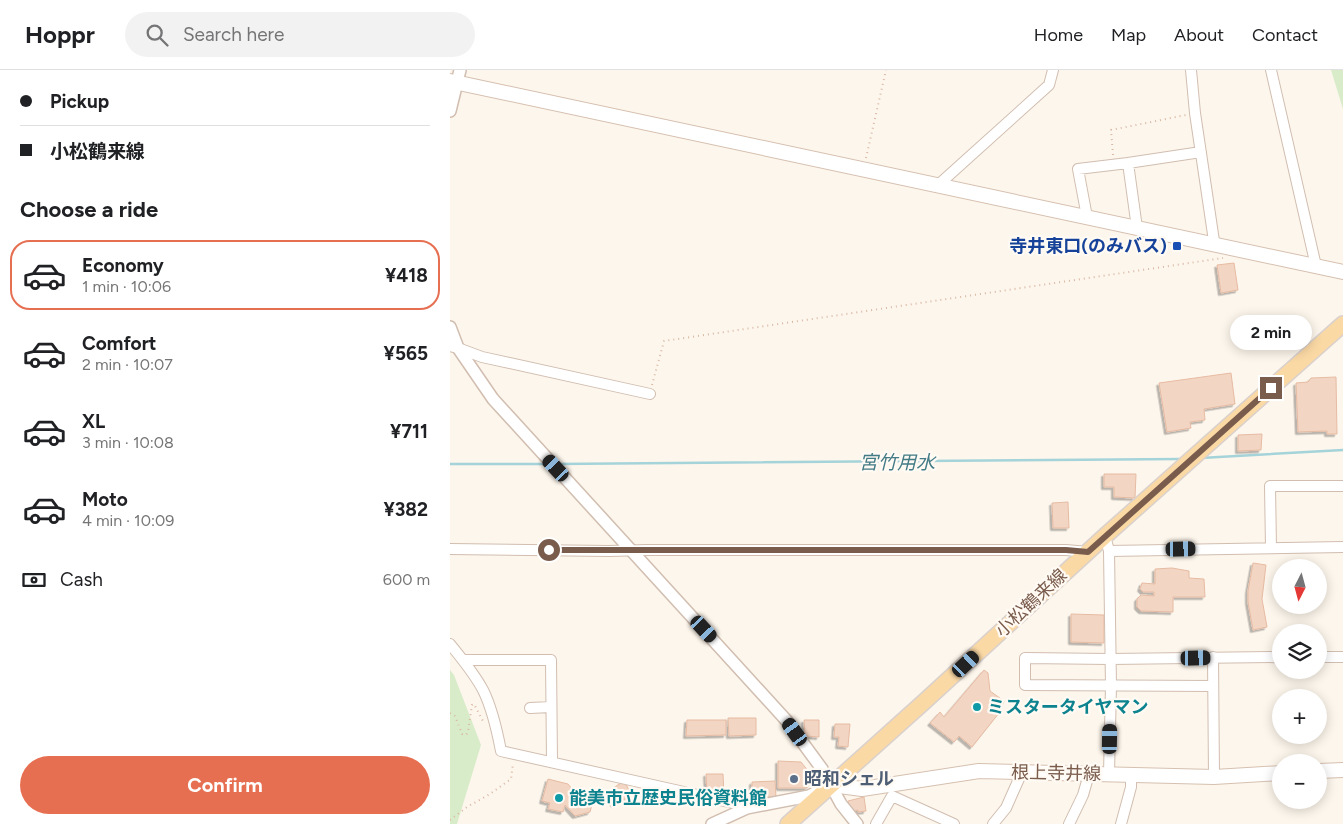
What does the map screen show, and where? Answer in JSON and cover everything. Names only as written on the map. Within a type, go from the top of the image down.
[{"type":"main road","points":[[456,78],[937,186],[1343,272]]},
{"type":"main road","name":"小松鶴来線","points":[[788,824],[1088,552],[1107,544],[1150,497],[1343,324]]},
{"type":"main road","points":[[1327,771],[1343,770]]},
{"type":"main road","name":"根上寺井線","points":[[832,784],[862,789],[979,771],[1214,777],[1272,774]]},
{"type":"street","points":[[937,186],[1049,85],[1053,70]]},
{"type":"street","points":[[1191,70],[1200,152],[1216,246]]},
{"type":"street","points":[[1271,70],[1316,266]]},
{"type":"street","points":[[450,111],[456,78]]},
{"type":"street","points":[[1087,217],[1078,170],[1200,152]]},
{"type":"street","points":[[1128,163],[1137,228]]},
{"type":"street","points":[[450,327],[454,347],[493,399],[786,720],[832,784],[841,804],[857,824]]},
{"type":"street","points":[[454,347],[482,357],[650,394]]},
{"type":"street","points":[[1271,548],[1270,486],[1343,486]]},
{"type":"street","points":[[1109,774],[1111,686],[1107,544],[1271,548],[1343,547]]},
{"type":"street","points":[[450,549],[1066,550],[1088,552]]},
{"type":"street","points":[[450,644],[483,690],[493,718],[501,750],[733,803],[747,808]]},
{"type":"street","points":[[1213,657],[1214,777]]},
{"type":"street","points":[[1213,686],[1025,685],[1025,658],[1272,657]]},
{"type":"street","points":[[1327,657],[1343,657]]},
{"type":"street","points":[[463,660],[551,660],[552,762]]},
{"type":"street","points":[[530,708],[551,708]]},
{"type":"street","points":[[993,824],[1006,808],[1022,772]]},
{"type":"street","points":[[1069,824],[1083,795],[1089,774]]},
{"type":"street","points":[[1121,824],[1131,776]]},
{"type":"street","points":[[712,824],[747,808],[809,796],[832,784]]},
{"type":"street","points":[[876,824],[892,796],[954,824]]},
{"type":"path","points":[[864,170],[886,70]]},
{"type":"path","points":[[1114,165],[1111,130],[1195,113]]},
{"type":"path","points":[[650,394],[664,341],[1224,258]]},
{"type":"path","points":[[450,713],[455,716],[462,734],[466,735],[472,705],[474,704],[485,725]]},
{"type":"path","points":[[450,820],[467,806],[490,794],[511,779],[515,754]]},
{"type":"green space","points":[[1331,70],[1343,70],[1343,109]]},
{"type":"green space","points":[[450,670],[454,675],[481,745],[457,824],[450,824]]},
{"type":"building","points":[[1234,263],[1238,290],[1221,293],[1217,265]]},
{"type":"building","points":[[1231,373],[1235,404],[1204,409],[1205,420],[1190,422],[1191,428],[1167,432],[1159,383]]},
{"type":"building","points":[[1336,377],[1337,434],[1327,434],[1327,431],[1298,432],[1296,383],[1308,382],[1311,378]]},
{"type":"building","points":[[1262,434],[1261,450],[1238,451],[1238,435]]},
{"type":"building","points":[[1104,474],[1136,474],[1135,498],[1114,497],[1114,487],[1104,487]]},
{"type":"building","points":[[1068,502],[1069,528],[1053,528],[1052,503]]},
{"type":"building","points":[[1253,563],[1266,565],[1262,599],[1267,627],[1253,630],[1248,591]]},
{"type":"building","points":[[1172,568],[1189,571],[1189,578],[1204,579],[1205,597],[1173,597],[1173,612],[1141,611],[1137,607],[1137,599],[1141,595],[1154,596],[1154,592],[1143,592],[1140,589],[1142,583],[1155,584],[1155,569]]},
{"type":"building","points":[[1071,614],[1104,615],[1104,643],[1071,642]]},
{"type":"building","name":"ミスタータイヤマン","points":[[984,670],[988,673],[990,691],[1004,701],[999,713],[972,747],[959,736],[954,742],[930,723],[940,712],[944,717]]},
{"type":"building","points":[[728,718],[756,718],[756,735],[729,736]]},
{"type":"building","points":[[687,720],[726,720],[726,735],[686,736]]},
{"type":"building","points":[[804,720],[819,720],[819,737],[805,736]]},
{"type":"building","points":[[835,724],[850,724],[848,747],[838,746],[839,737],[834,737]]},
{"type":"building","points":[[778,761],[801,762],[809,772],[810,785],[806,788],[778,788]]},
{"type":"building","points":[[706,774],[723,774],[724,795],[707,795]]},
{"type":"building","points":[[548,779],[568,784],[573,790],[581,787],[594,797],[590,812],[575,816],[565,805],[563,812],[548,809],[550,803],[542,801]]},
{"type":"building","points":[[624,781],[632,795],[614,805],[607,792]]},
{"type":"building","points":[[775,781],[776,797],[752,798],[752,782]]},
{"type":"building","points":[[864,797],[866,811],[850,812],[848,801]]},
{"type":"waterway","name":"宮竹用水","points":[[1201,458],[1343,450]]},
{"type":"waterway","name":"宮竹用水","points":[[556,464],[1181,459]]},
{"type":"waterway","name":"宮竹用水","points":[[450,464],[546,464]]},
{"type":"place","name":"寺井東口(のみバス)","points":[[1177,246]]},
{"type":"place","name":"ミスタータイヤマン","points":[[977,707]]},
{"type":"place","name":"昭和シェル","points":[[794,779]]},
{"type":"place","name":"能美市立歴史民俗資料館","points":[[559,798]]},
{"type":"route","points":[[549,550],[1066,550],[1088,552],[1271,388]]}]
